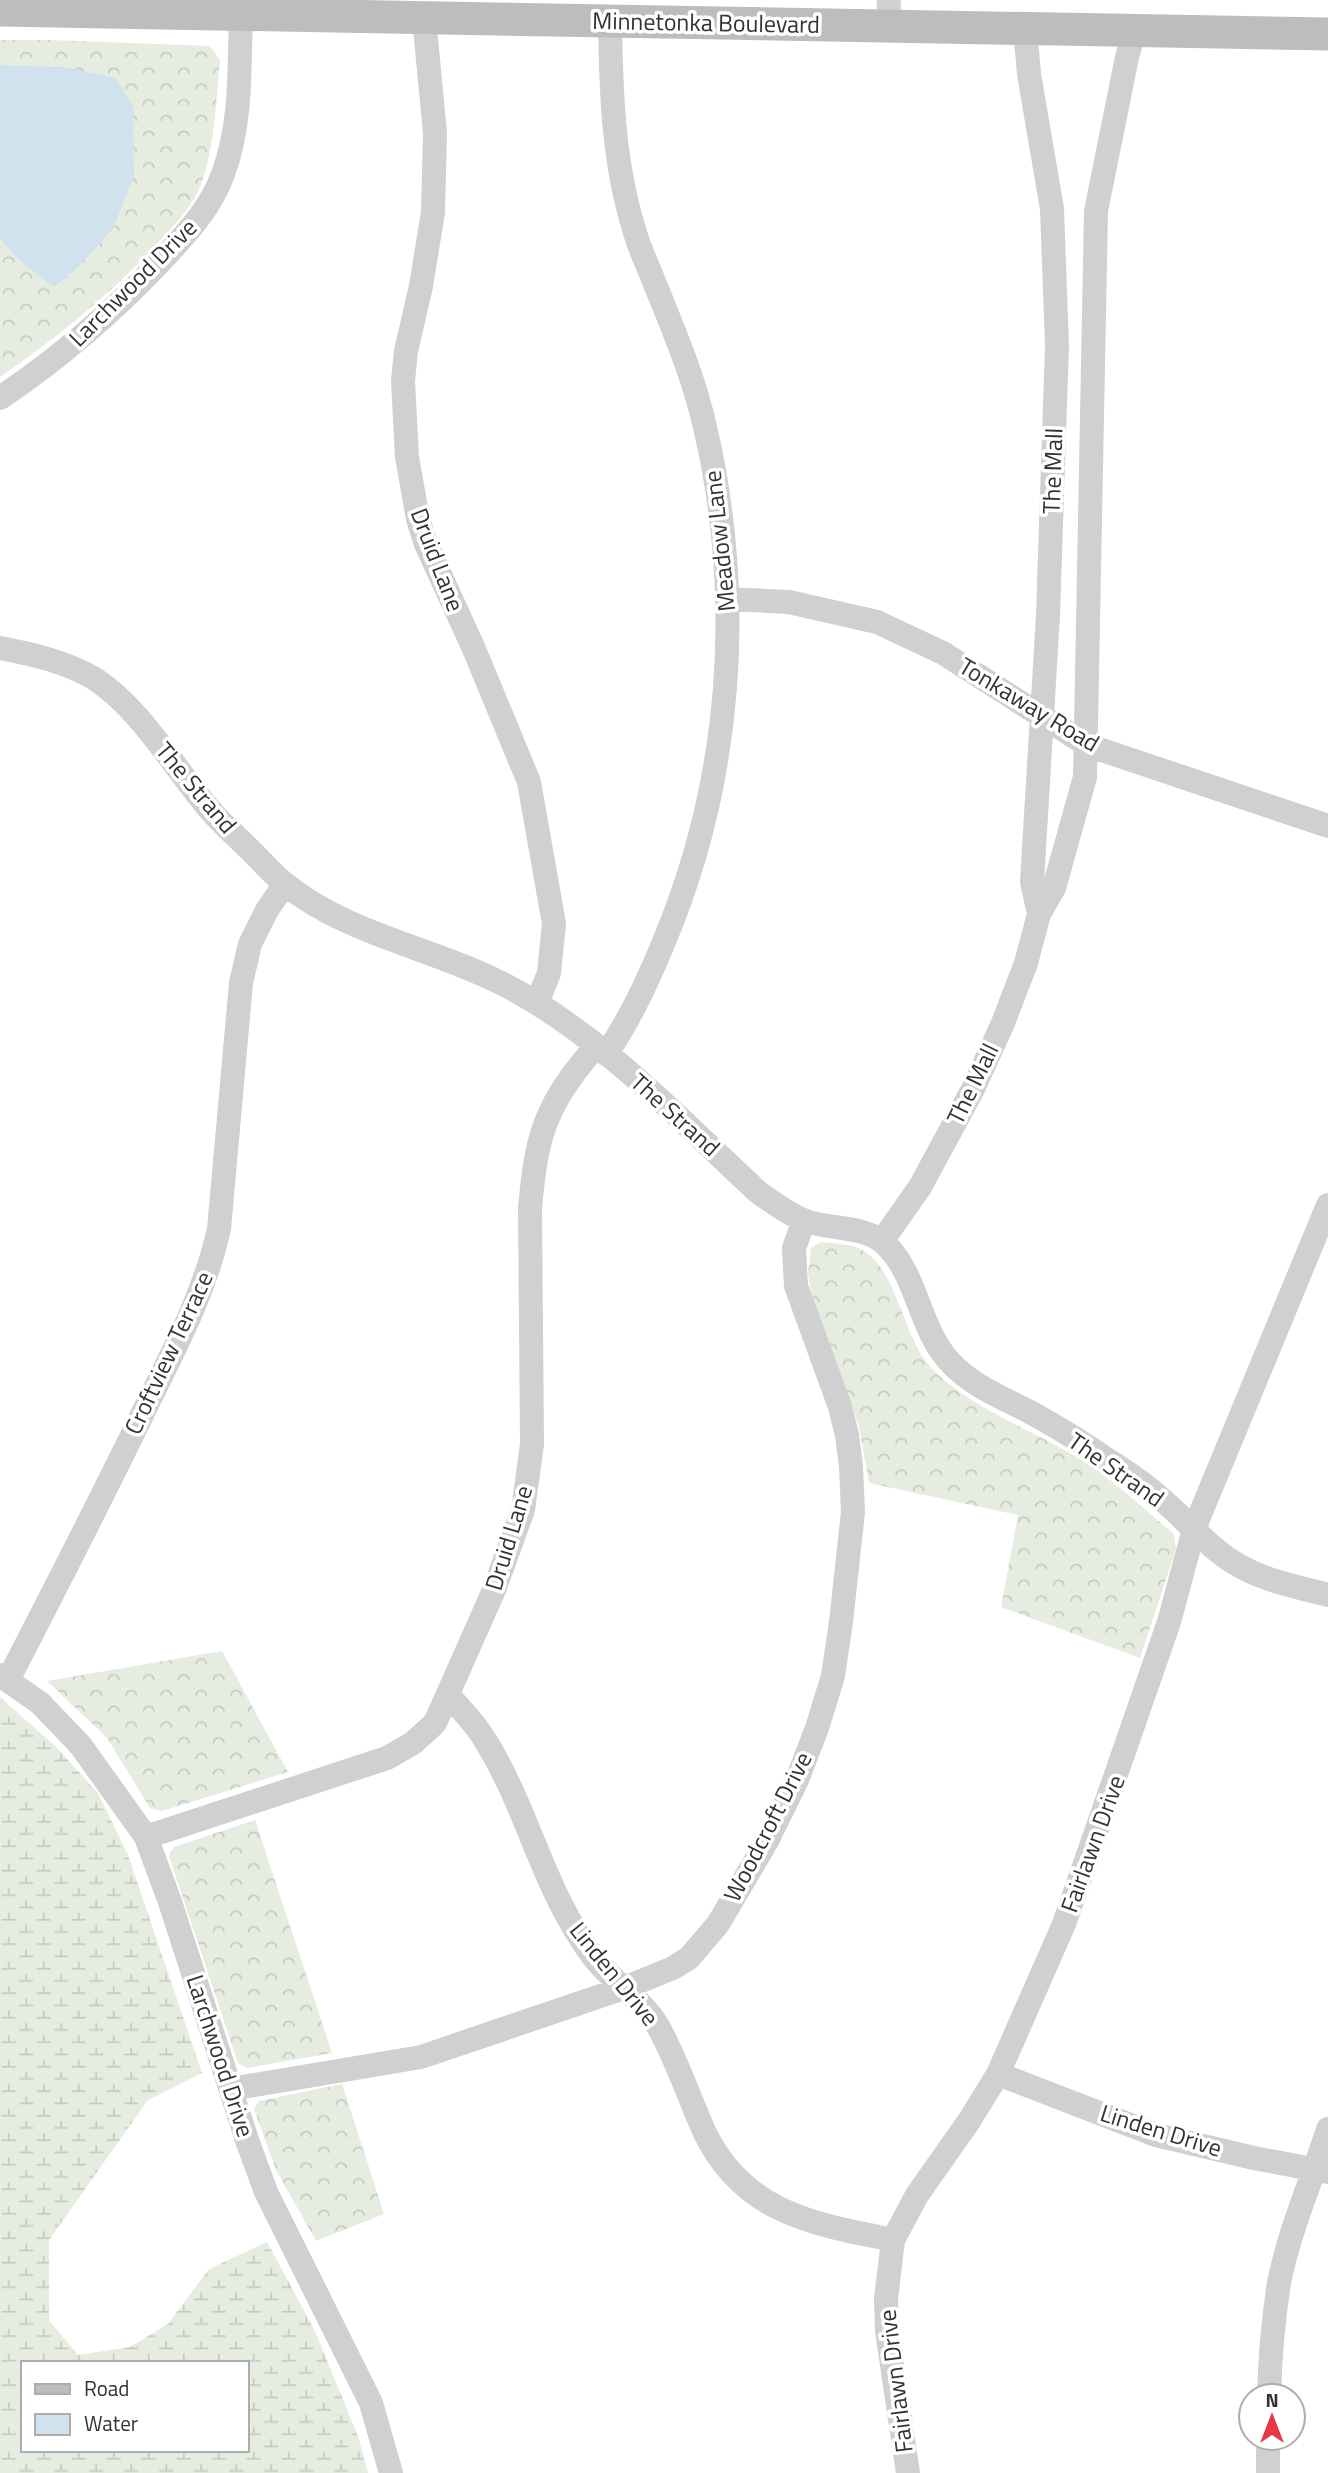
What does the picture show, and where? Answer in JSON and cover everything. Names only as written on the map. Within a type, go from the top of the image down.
[{"type":"main road","name":"Minnetonka Boulevard","points":[[0,10],[241,15],[407,12],[610,21],[888,13],[1025,28],[1328,34]]},
{"type":"street","name":"Druid Lane","points":[[407,12],[435,133],[433,212],[421,286],[406,351],[403,381],[407,457],[418,519],[426,544],[474,649],[529,782],[554,924],[549,973],[537,1003]]},
{"type":"street","name":"Larchwood Drive","points":[[0,398],[49,365],[87,334],[144,279],[192,227],[207,205],[223,175],[232,141],[237,104],[241,15]]},
{"type":"street","name":"Meadow Lane","points":[[601,1050],[625,1027],[677,913],[695,855],[721,737],[726,690],[729,599],[722,523],[705,425],[671,324],[634,232],[622,184],[611,93],[610,21]]},
{"type":"street","name":"The Mall","points":[[1025,28],[1029,74],[1052,209],[1057,345],[1048,615],[1032,882],[1040,914]]},
{"type":"street","name":"The Mall","points":[[882,1241],[920,1187],[973,1089],[1003,1023],[1026,963],[1040,914],[1054,888],[1085,776],[1096,211],[1127,57],[1135,30]]},
{"type":"street","name":"Tonkaway Road","points":[[729,599],[789,602],[877,622],[943,653],[1087,745],[1328,826]]},
{"type":"street","name":"The Strand","points":[[0,648],[39,656],[70,667],[94,678],[117,696],[174,762],[210,810],[285,884],[356,925],[453,962],[503,984],[537,1003],[601,1050],[758,1192],[779,1207],[804,1220],[862,1233],[882,1241],[903,1268],[934,1341],[964,1377],[1031,1413],[1112,1462],[1165,1502],[1214,1548],[1239,1566],[1278,1582],[1328,1595]]},
{"type":"street","name":"Croftview Terrace","points":[[4,1677],[85,1530],[197,1302],[219,1228],[241,983],[250,944],[267,910],[285,884]]},
{"type":"street","name":"Druid Lane","points":[[146,1837],[387,1758],[413,1743],[435,1723],[513,1542],[523,1510],[532,1444],[530,1208],[539,1149],[550,1113],[581,1064],[601,1050]]},
{"type":"street","name":"Fairlawn Drive","points":[[908,2473],[887,2330],[886,2299],[893,2240],[917,2195],[998,2074],[1064,1924],[1169,1622],[1194,1530],[1328,1205]]},
{"type":"street","name":"Woodcroft Drive","points":[[231,2089],[421,2057],[624,1988],[673,1968],[689,1958],[718,1924],[767,1841],[797,1780],[833,1676],[853,1512],[852,1466],[848,1435],[840,1407],[796,1286],[794,1248],[804,1220]]},
{"type":"street","name":"Larchwood Drive","points":[[4,1677],[40,1703],[81,1746],[146,1837],[266,2192],[371,2403],[391,2473]]},
{"type":"street","name":"Linden Drive","points":[[448,1695],[485,1739],[524,1816],[550,1881],[580,1939],[607,1973],[646,2009],[659,2027],[706,2134],[725,2164],[746,2186],[769,2203],[797,2218],[822,2226],[893,2240]]},
{"type":"street","name":"Linden Drive","points":[[998,2074],[1156,2135],[1254,2158],[1322,2170]]},
{"type":"street","points":[[1269,2382],[1270,2354],[1280,2281],[1294,2230],[1322,2170],[1328,2129]]},
{"type":"street","points":[[1268,2452],[1268,2473]]},
{"type":"green space","points":[[0,40],[210,46],[220,60],[210,152],[202,182],[188,208],[155,246],[100,299],[62,332],[0,377],[0,239],[20,261],[64,67],[0,65]]},
{"type":"green space","points":[[821,1242],[853,1246],[867,1253],[879,1265],[919,1350],[944,1380],[983,1407],[1091,1466],[1174,1534],[1176,1549],[1140,1658],[1001,1607],[1018,1515],[869,1483],[859,1426],[812,1297],[808,1274],[811,1248]]},
{"type":"green space","points":[[222,1651],[288,1772],[162,1811],[150,1808],[107,1738],[47,1681]]},
{"type":"green space","points":[[0,1697],[57,1748],[98,1793],[128,1855],[202,2073],[148,2100],[49,2240],[49,2320],[78,2355],[130,2347],[168,2324],[209,2269],[267,2242],[314,2329],[358,2436],[368,2473],[0,2473]]},
{"type":"green space","points":[[255,1820],[332,2053],[247,2068],[238,2063],[169,1856],[174,1847]]},
{"type":"green space","points":[[342,2084],[384,2214],[316,2241],[276,2170],[254,2109],[259,2101]]},
{"type":"water","points":[[0,65],[64,67],[116,78],[133,106],[134,176],[113,229],[75,270],[54,287],[20,261],[0,239]]}]
